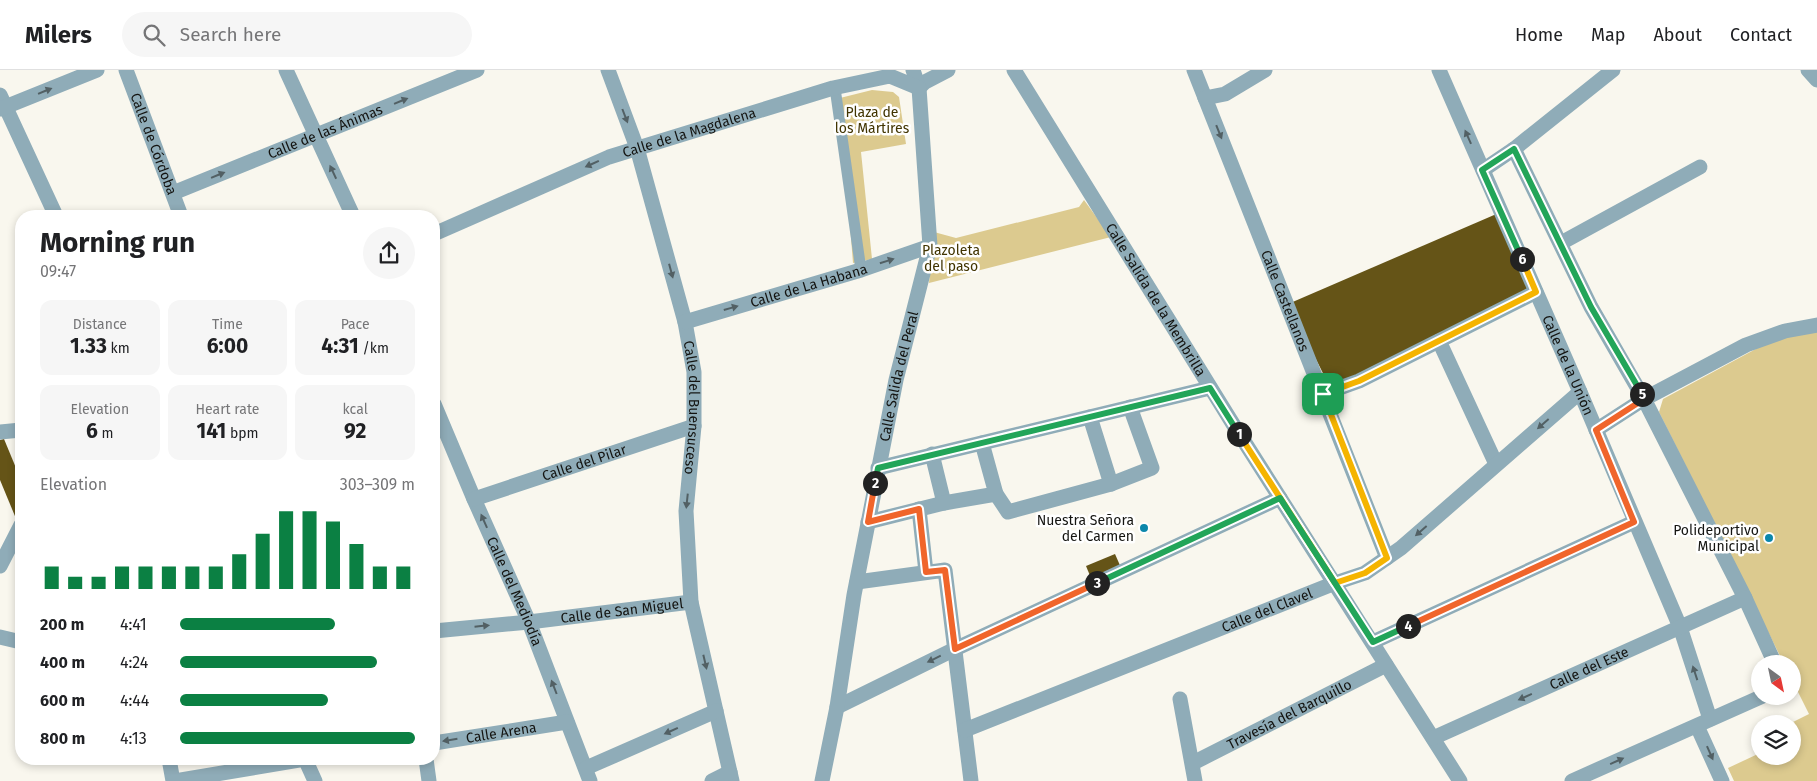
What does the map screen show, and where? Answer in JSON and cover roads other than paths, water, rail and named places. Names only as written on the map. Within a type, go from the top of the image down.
[{"type":"street","points":[[53,210],[2,104],[97,70]]},
{"type":"street","name":"Calle de Córdoba","points":[[126,70],[179,210]]},
{"type":"street","points":[[286,70],[350,210]]},
{"type":"street","name":"Calle de las Ánimas","points":[[173,193],[477,70]]},
{"type":"street","name":"Calle del Buensuceso","points":[[608,70],[638,148],[685,322],[694,372],[694,426],[686,512],[691,602],[731,777]]},
{"type":"street","name":"Calle Salida del Peral","points":[[822,781],[837,707],[878,468],[896,380],[930,246],[919,88],[913,70]]},
{"type":"street","points":[[919,88],[925,82],[948,70]]},
{"type":"street","name":"Calle Salida de la Membrilla","points":[[1014,70],[1210,388],[1460,781]]},
{"type":"street","name":"Calle Castellanos","points":[[1194,70],[1387,558]]},
{"type":"street","points":[[1205,98],[1225,94],[1265,70]]},
{"type":"street","name":"Calle de la Unión","points":[[1439,70],[1580,392],[1680,627],[1703,723],[1722,781]]},
{"type":"street","points":[[1482,170],[1514,149],[1613,70]]},
{"type":"street","points":[[1808,70],[1817,80]]},
{"type":"street","name":"Calle de la Magdalena","points":[[440,231],[609,157],[836,88],[890,76],[919,88]]},
{"type":"street","points":[[836,88],[860,270]]},
{"type":"street","points":[[1514,149],[1591,307],[1644,399],[1745,598],[1771,655]]},
{"type":"street","points":[[1561,243],[1700,167]]},
{"type":"street","name":"Calle de La Habana","points":[[685,322],[860,270],[930,246]]},
{"type":"street","points":[[1323,394],[1359,381],[1536,292]]},
{"type":"street","points":[[1596,430],[1644,399],[1746,345],[1786,331],[1817,325]]},
{"type":"street","points":[[1439,341],[1496,464]]},
{"type":"street","points":[[878,468],[1210,388]]},
{"type":"street","name":"Calle del Clavel","points":[[965,730],[1335,583],[1365,573],[1401,548],[1580,392]]},
{"type":"street","points":[[982,443],[996,494],[1008,512],[1111,484],[1152,468],[1130,407]]},
{"type":"street","points":[[1090,417],[1111,484]]},
{"type":"street","name":"Calle del Mediodía","points":[[440,418],[529,622],[588,775]]},
{"type":"street","name":"Calle del Pilar","points":[[474,499],[694,426]]},
{"type":"street","points":[[0,432],[15,431]]},
{"type":"street","points":[[932,454],[944,503]]},
{"type":"street","points":[[868,522],[944,503],[996,494]]},
{"type":"street","points":[[837,707],[955,649],[1280,498]]},
{"type":"street","points":[[919,509],[926,572]]},
{"type":"street","points":[[1373,642],[1634,522]]},
{"type":"street","points":[[0,566],[15,537]]},
{"type":"street","points":[[857,582],[945,570],[971,781]]},
{"type":"street","name":"Calle del Este","points":[[1433,738],[1745,598]]},
{"type":"street","name":"Calle de San Miguel","points":[[440,630],[529,622],[691,602]]},
{"type":"street","points":[[0,637],[15,641]]},
{"type":"street","name":"Travesía del Barquillo","points":[[1193,764],[1386,665]]},
{"type":"street","points":[[1180,699],[1195,781]]},
{"type":"street","points":[[1572,781],[1751,701]]},
{"type":"street","points":[[588,775],[716,712]]},
{"type":"street","name":"Calle Arena","points":[[440,742],[567,722]]},
{"type":"street","points":[[171,765],[175,781],[215,778],[277,765]]},
{"type":"street","points":[[308,765],[315,781]]},
{"type":"street","points":[[427,765],[430,781]]},
{"type":"street","points":[[712,781],[731,777]]},
{"type":"place","name":"Nuestra Señora del Carmen","points":[[1144,528]]},
{"type":"place","name":"Polideportivo Municipal","points":[[1769,538]]},
{"type":"park label","name":"Plaza de los Mártires","points":[[872,120]]},
{"type":"park label","name":"Plazoleta del paso","points":[[951,258]]}]
